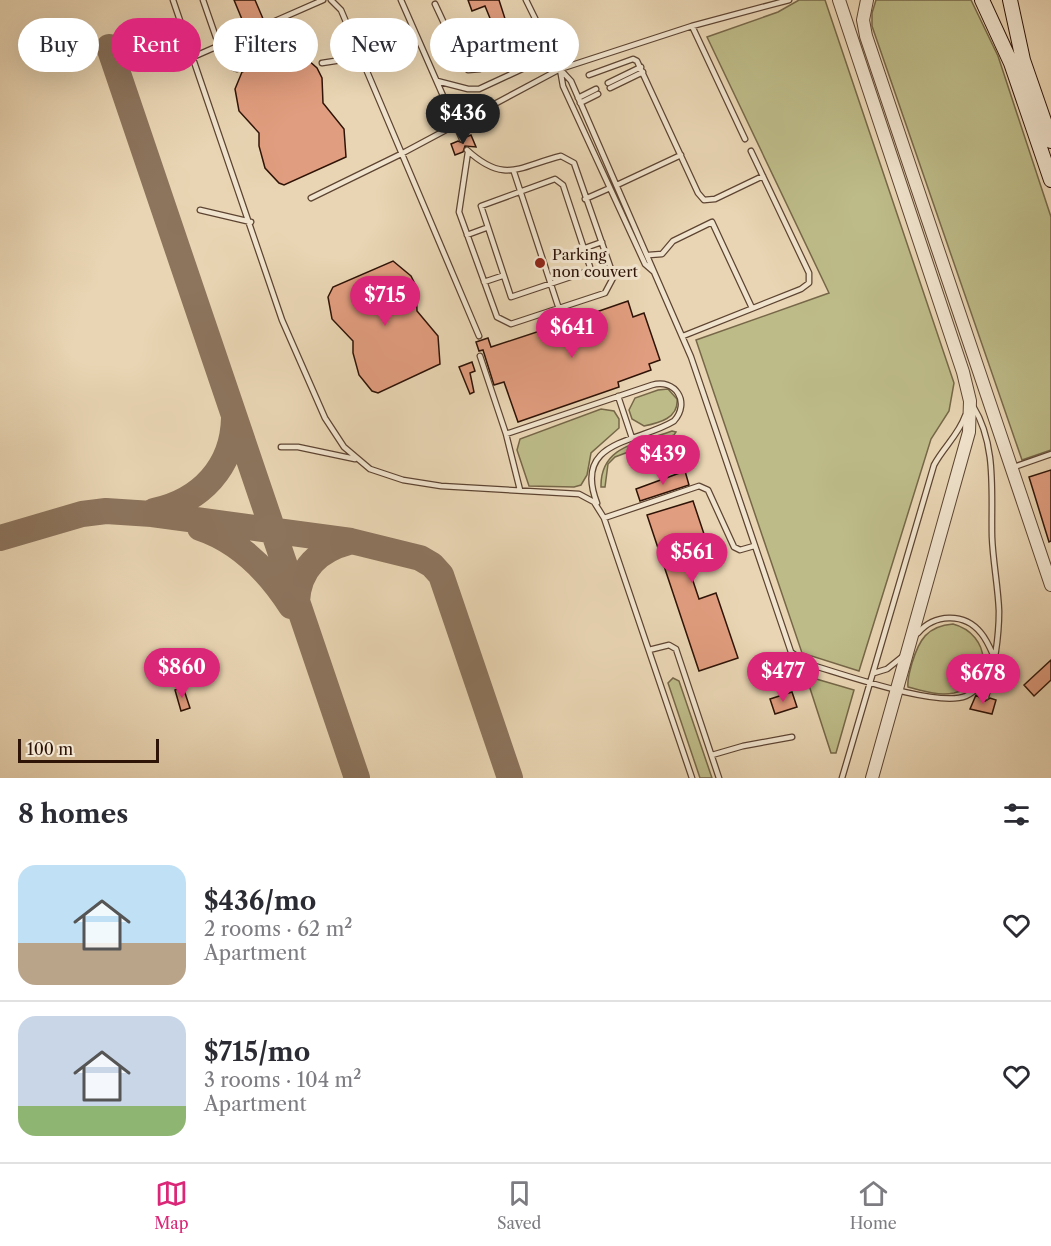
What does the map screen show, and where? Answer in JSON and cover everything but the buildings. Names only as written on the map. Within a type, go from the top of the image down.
[{"type":"main road","points":[[982,0],[1011,63],[1051,180]]},
{"type":"main road","points":[[1010,0],[1023,60],[1051,141]]},
{"type":"street","points":[[839,0],[969,395],[969,432],[899,689],[872,778]]},
{"type":"street","points":[[867,0],[863,27],[870,50],[1051,585]]},
{"type":"street","points":[[857,54],[870,50]]},
{"type":"lane","points":[[174,0],[180,18]]},
{"type":"lane","points":[[203,0],[213,25]]},
{"type":"lane","points":[[283,18],[323,0]]},
{"type":"lane","points":[[331,0],[339,5],[344,18]]},
{"type":"lane","points":[[401,0],[462,139]]},
{"type":"lane","points":[[526,0],[535,18]]},
{"type":"lane","points":[[579,63],[692,26],[789,0]]},
{"type":"lane","points":[[435,4],[442,18]]},
{"type":"lane","points":[[692,26],[745,139]]},
{"type":"lane","points":[[590,75],[633,59],[642,69],[698,193],[705,200],[715,199],[762,176]]},
{"type":"lane","points":[[322,63],[330,62]]},
{"type":"lane","points":[[609,85],[642,69]]},
{"type":"lane","points":[[199,72],[280,313],[333,433],[356,459]]},
{"type":"lane","points":[[367,72],[479,336]]},
{"type":"lane","points":[[437,81],[468,89],[479,88],[515,72]]},
{"type":"lane","points":[[311,198],[456,126],[555,72]]},
{"type":"lane","points":[[561,72],[563,86],[645,264],[653,271]]},
{"type":"lane","points":[[563,72],[568,76],[579,100],[683,336],[754,546],[789,645],[796,657],[807,664],[936,699],[958,699],[975,690],[994,666]]},
{"type":"lane","points":[[579,100],[597,91]]},
{"type":"lane","points":[[467,151],[501,170],[514,172],[554,158],[568,158],[574,163],[613,278],[611,286],[605,293],[511,324],[497,317],[467,235],[459,205],[467,151]]},
{"type":"lane","points":[[683,336],[806,287],[810,278],[751,151]]},
{"type":"lane","points":[[617,185],[681,154]]},
{"type":"lane","points":[[514,172],[559,309]]},
{"type":"lane","points":[[559,179],[572,200],[591,270],[514,298],[509,295],[502,276],[481,206],[520,190],[559,179]]},
{"type":"lane","points":[[586,199],[610,188]]},
{"type":"lane","points":[[200,210],[251,222]]},
{"type":"lane","points":[[649,255],[662,254],[673,241],[712,222],[752,308]]},
{"type":"lane","points":[[628,226],[634,223]]},
{"type":"lane","points":[[467,235],[486,228]]},
{"type":"lane","points":[[585,248],[602,242]]},
{"type":"lane","points":[[484,282],[502,276]]},
{"type":"lane","points":[[480,356],[506,434],[520,490]]},
{"type":"lane","points":[[506,434],[658,383],[672,386],[681,397],[681,410],[674,421],[611,446],[597,461],[593,488],[692,778]]},
{"type":"lane","points":[[969,395],[986,434],[991,470],[993,548],[999,609],[995,660],[986,697]]},
{"type":"lane","points":[[842,778],[934,465],[942,449],[964,418],[969,395]]},
{"type":"lane","points":[[618,396],[632,438]]},
{"type":"lane","points":[[280,447],[298,447],[356,459],[386,476],[441,486],[579,494],[594,502],[600,510]]},
{"type":"lane","points":[[1011,468],[1051,454]]},
{"type":"lane","points":[[604,518],[699,486],[708,490],[734,547],[740,550],[754,546]]},
{"type":"lane","points":[[874,673],[895,664],[919,631],[930,622],[943,618],[957,618],[980,631],[995,660]]},
{"type":"lane","points":[[649,650],[669,645],[676,649],[719,778]]},
{"type":"lane","points":[[712,755],[792,737]]},
{"type":"shaded area","points":[[799,0],[825,0],[954,383],[949,411],[931,439],[859,671],[802,653],[696,340],[829,293],[707,37],[778,12]]},
{"type":"shaded area","points":[[876,0],[971,0],[998,56],[1051,217],[1051,450],[1022,460],[872,26],[872,13]]},
{"type":"shaded area","points":[[668,389],[677,399],[675,411],[671,415],[662,421],[644,426],[632,419],[629,410],[635,398]]},
{"type":"shaded area","points":[[601,409],[614,411],[619,419],[619,428],[591,453],[587,475],[581,485],[574,487],[529,486],[517,450],[520,439]]},
{"type":"shaded area","points":[[672,431],[676,432],[674,435],[615,457],[608,464],[605,487],[601,487],[602,473],[607,462],[615,454],[635,443]]},
{"type":"shaded area","points":[[953,624],[966,629],[981,648],[982,670],[976,680],[967,688],[948,694],[931,693],[908,687],[912,663],[921,641],[930,631]]},
{"type":"shaded area","points":[[806,676],[854,690],[836,753],[831,753]]},
{"type":"shaded area","points":[[673,678],[679,681],[712,778],[700,778],[668,683]]},
{"type":"taxiway","points":[[109,47],[357,778]]},
{"type":"taxiway","points":[[154,511],[186,499],[211,479],[228,452],[234,418]]},
{"type":"taxiway","points":[[0,538],[82,514],[106,511],[152,514],[351,541],[420,558],[432,565],[441,575],[510,778]]},
{"type":"taxiway","points":[[200,528],[228,541],[252,559],[273,581],[291,606]]},
{"type":"taxiway","points":[[297,601],[302,579],[312,562],[328,550],[349,542]]},
{"type":"place","name":"Parking non couvert","points":[[540,263]]}]
